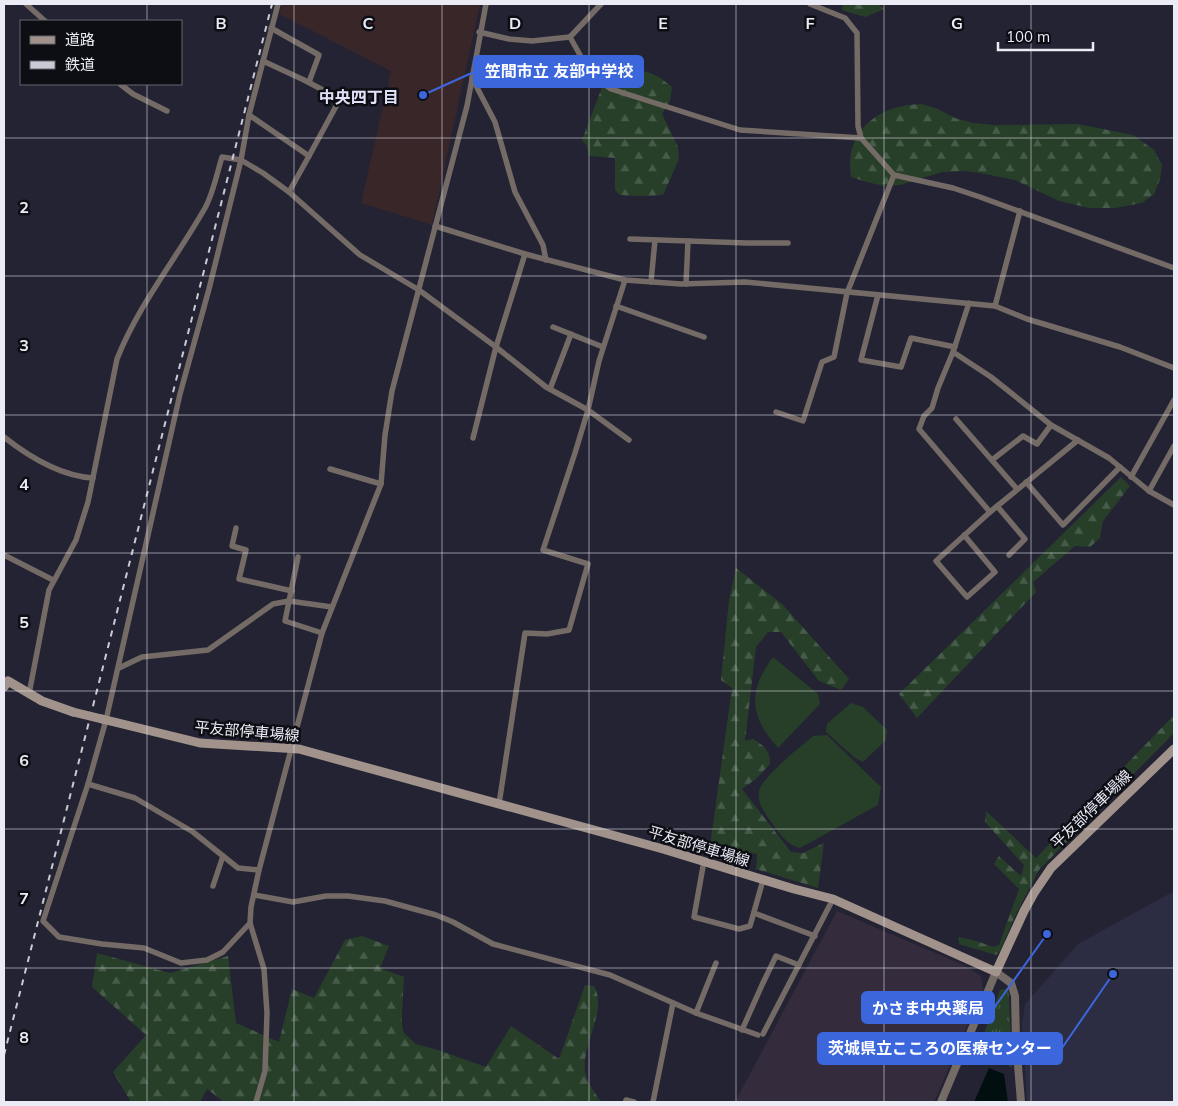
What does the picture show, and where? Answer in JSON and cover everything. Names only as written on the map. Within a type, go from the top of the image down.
[{"type":"main road","points":[[5,682],[29,694]]},
{"type":"main road","name":"平友部停車場線","points":[[29,694],[49,704],[73,712],[200,743],[299,749],[704,861],[763,880],[833,899],[996,972],[1030,899],[1050,868],[1174,749]]},
{"type":"street","points":[[26,4],[44,20]]},
{"type":"street","points":[[250,923],[223,952],[207,960],[181,963],[144,948],[59,937],[43,922],[88,784],[119,668],[180,394],[209,289],[278,4]]},
{"type":"street","points":[[256,1102],[265,1071],[267,1013],[264,969],[250,923],[251,907],[259,870],[322,633],[381,484],[385,435],[392,391],[467,106],[479,32],[486,4]]},
{"type":"street","points":[[479,32],[509,39],[532,41],[570,37],[601,4]]},
{"type":"street","points":[[810,4],[845,18],[857,33],[858,126],[861,138],[894,175],[953,188],[1174,268]]},
{"type":"street","points":[[271,28],[319,54],[309,82]]},
{"type":"street","points":[[570,37],[590,73],[611,89],[740,130],[861,138]]},
{"type":"street","points":[[263,61],[309,82],[340,99],[289,192]]},
{"type":"street","points":[[472,77],[495,122],[514,192],[543,245],[546,260]]},
{"type":"street","points":[[121,85],[133,94],[167,111]]},
{"type":"street","points":[[250,115],[309,156]]},
{"type":"street","points":[[29,694],[49,590],[76,540],[88,502],[117,359],[124,341],[158,281],[206,207],[222,157],[241,160],[289,192],[360,255],[418,290],[550,389],[588,410],[629,440]]},
{"type":"street","points":[[776,412],[803,421],[822,362],[834,357],[847,292],[894,175]]},
{"type":"street","points":[[995,306],[1020,212]]},
{"type":"street","points":[[435,226],[546,260],[625,280],[686,284],[745,282],[995,306],[1027,319],[1120,347],[1174,368]]},
{"type":"street","points":[[630,239],[788,243]]},
{"type":"street","points":[[651,282],[655,240]]},
{"type":"street","points":[[686,284],[688,241]]},
{"type":"street","points":[[473,438],[496,347],[525,254]]},
{"type":"street","points":[[499,804],[525,633],[547,634],[569,630],[588,564],[543,550],[588,410],[603,347],[625,280]]},
{"type":"street","points":[[878,295],[861,360],[901,368],[911,338],[954,350],[1052,425],[1109,458],[1149,491],[1174,504]]},
{"type":"street","points":[[969,303],[932,408],[924,416],[919,429],[990,512]]},
{"type":"street","points":[[616,306],[704,337]]},
{"type":"street","points":[[553,327],[603,347]]},
{"type":"street","points":[[550,389],[571,334]]},
{"type":"street","points":[[1131,477],[1174,400]]},
{"type":"street","points":[[956,419],[1017,490]]},
{"type":"street","points":[[992,460],[1023,436],[1037,444],[1052,425]]},
{"type":"street","points":[[4,437],[30,455],[58,469],[79,477],[93,478]]},
{"type":"street","points":[[964,535],[995,572],[967,597],[936,560],[964,535],[997,506],[1078,440]]},
{"type":"street","points":[[1149,491],[1174,446]]},
{"type":"street","points":[[1026,482],[1063,525],[1120,467]]},
{"type":"street","points":[[330,469],[381,484]]},
{"type":"street","points":[[997,506],[1026,539],[1009,555]]},
{"type":"street","points":[[236,528],[232,546],[246,550],[239,579],[292,591]]},
{"type":"street","points":[[4,555],[53,580]]},
{"type":"street","points":[[298,557],[285,622],[322,633]]},
{"type":"street","points":[[119,668],[142,657],[208,650],[274,604],[289,601],[332,606]]},
{"type":"street","points":[[88,784],[135,798],[194,832],[238,868],[259,870]]},
{"type":"street","points":[[213,886],[224,856]]},
{"type":"street","points":[[704,861],[694,917],[739,929],[750,926],[763,880]]},
{"type":"street","points":[[254,895],[293,902],[336,896],[385,901],[436,915],[493,944],[610,975],[696,1013],[742,1030],[760,1034],[815,936],[833,899]]},
{"type":"street","points":[[754,913],[815,936]]},
{"type":"street","points":[[742,1030],[776,956],[799,965]]},
{"type":"street","points":[[696,1013],[716,963]]},
{"type":"street","points":[[941,1102],[996,972],[1011,983],[1015,996],[1021,1102]]},
{"type":"street","points":[[653,1102],[673,1003]]},
{"type":"street","points":[[626,1100],[634,1102]]},
{"type":"shaded area","points":[[282,4],[480,4],[432,225],[361,203],[391,71],[279,14]]},
{"type":"shaded area","points":[[1174,891],[1174,1102],[1027,1102],[1022,1025],[1025,1004],[1078,944]]},
{"type":"shaded area","points":[[837,911],[961,964],[981,976],[983,990],[934,1102],[735,1102]]},
{"type":"shaded area","points":[[989,1068],[1004,1074],[1008,1102],[974,1102]]},
{"type":"green space","points":[[843,4],[879,4],[884,9],[865,17],[842,10]]},
{"type":"green space","points":[[623,69],[650,73],[672,87],[670,101],[662,114],[678,147],[679,159],[663,195],[620,195],[615,190],[615,158],[589,156],[587,146],[582,140],[604,82],[611,73]]},
{"type":"green space","points":[[921,104],[973,123],[995,125],[1078,124],[1133,135],[1154,150],[1162,165],[1160,179],[1154,194],[1142,203],[1115,208],[1089,208],[1059,201],[1015,180],[966,171],[942,172],[900,185],[884,186],[851,177],[850,161],[853,146],[867,124],[878,115],[891,109]]},
{"type":"green space","points":[[1121,477],[1130,486],[1103,521],[1100,538],[1090,547],[1075,546],[1033,582],[1036,592],[917,718],[899,694]]},
{"type":"green space","points":[[736,568],[783,605],[849,679],[841,690],[819,681],[781,632],[768,632],[756,647],[745,741],[753,739],[764,747],[768,752],[770,764],[756,779],[742,789],[791,852],[803,853],[824,843],[818,888],[756,869],[757,854],[710,846],[732,688],[721,680],[729,600]]},
{"type":"green space","points":[[773,657],[818,694],[820,704],[778,748],[761,725],[755,703],[759,681]]},
{"type":"green space","points":[[851,703],[863,707],[887,730],[886,740],[863,762],[855,758],[826,732],[827,724]]},
{"type":"green space","points":[[1174,715],[1174,733],[1039,870],[1016,914],[1000,951],[996,955],[959,944],[958,937],[994,947],[999,945],[1019,889],[994,864],[999,856],[1021,876],[1024,865],[985,822],[986,811],[1036,858]]},
{"type":"green space","points":[[827,735],[881,787],[878,805],[800,848],[795,847],[784,838],[766,815],[760,802],[760,788],[769,775],[784,760],[813,736]]},
{"type":"green space","points":[[362,936],[389,946],[380,968],[404,977],[402,1026],[404,1033],[416,1044],[486,1067],[511,1026],[559,1059],[585,985],[594,986],[598,1006],[585,1061],[585,1071],[589,1083],[601,1102],[224,1102],[207,1089],[200,1102],[131,1102],[113,1072],[146,1035],[92,987],[97,953],[170,973],[228,956],[236,1023],[279,1042],[292,989],[314,998],[345,940]]},
{"type":"green space","points":[[1008,988],[1012,1067],[977,1053],[1000,990]]},
{"type":"railway","points":[[4,1055],[272,4]]},
{"type":"place","name":"笠間市立 友部中学校","points":[[423,95]]},
{"type":"place","name":"かさま中央薬局","points":[[1047,934]]},
{"type":"place","name":"茨城県立こころの医療センター","points":[[1113,974]]},
{"type":"district","name":"中央四丁目","points":[[359,97]]}]
